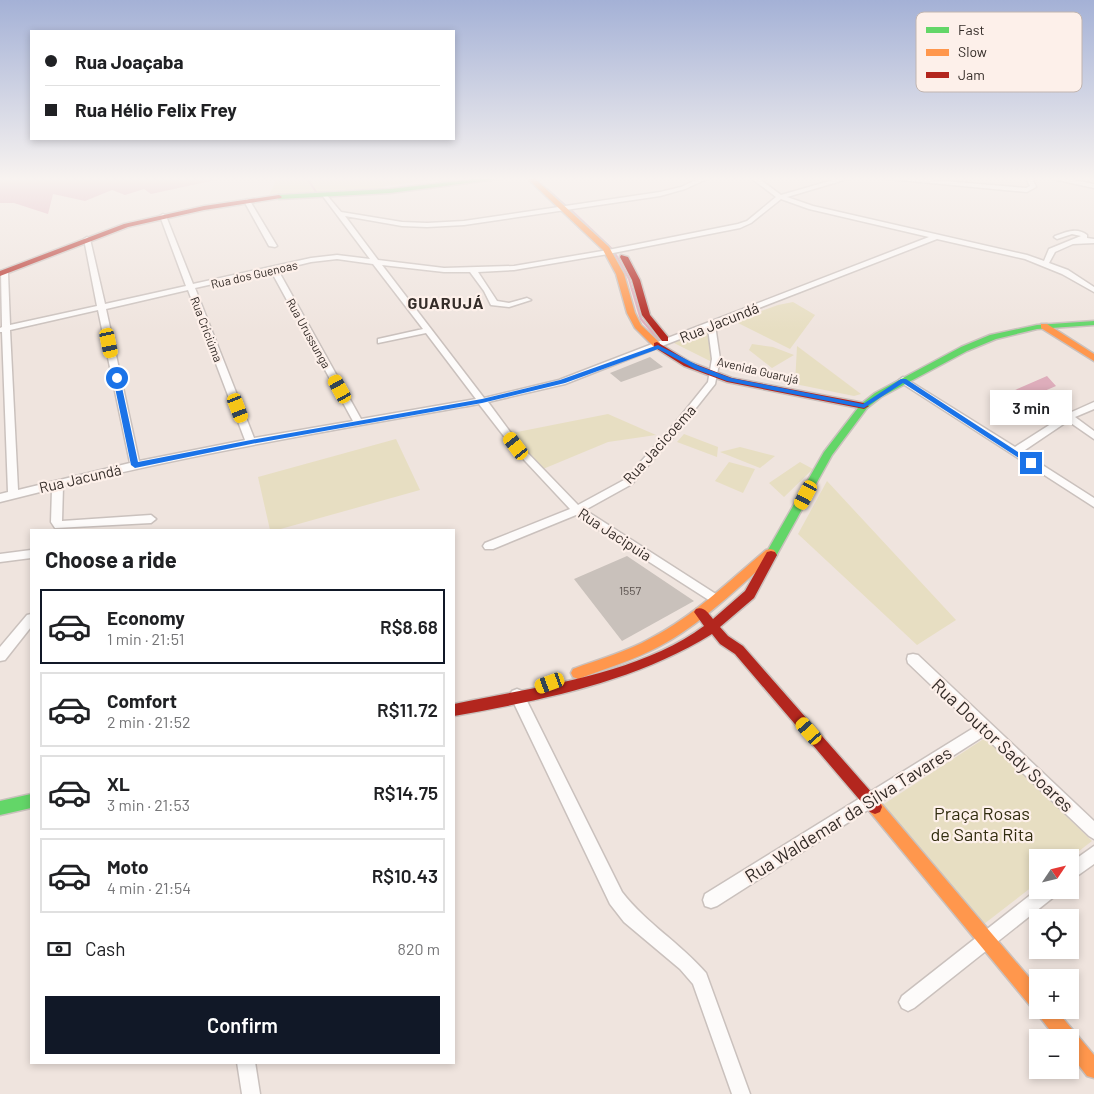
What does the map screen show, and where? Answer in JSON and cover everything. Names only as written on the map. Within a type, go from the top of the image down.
[{"type":"street","points":[[13,494],[10,390],[3,330],[2,273],[115,229]]},
{"type":"street","name":"Rua Criciúma","points":[[168,229],[251,442]]},
{"type":"street","points":[[263,229],[273,246]]},
{"type":"street","name":"Rua Jacipuia","points":[[351,229],[516,446],[577,510],[715,599]]},
{"type":"street","name":"Avenida Guarujá","points":[[590,229],[614,251],[636,280],[646,315],[663,345],[714,372],[868,403]]},
{"type":"street","name":"Rua dos Guenoas","points":[[3,330],[311,260],[337,257],[375,260],[444,270],[514,268],[725,229]]},
{"type":"street","points":[[901,229],[1027,257],[1065,272],[1094,290]]},
{"type":"street","points":[[1057,237],[1078,232],[1084,234],[1083,240]]},
{"type":"street","name":"Rua Jacundá","points":[[0,500],[13,494],[135,465],[251,442],[482,401],[562,382],[663,345],[711,324],[935,237]]},
{"type":"street","points":[[87,239],[135,465]]},
{"type":"street","points":[[1046,264],[1050,259],[1051,251],[1071,242],[1094,241]]},
{"type":"street","name":"Rua Urussunga","points":[[274,269],[358,424]]},
{"type":"street","points":[[472,270],[488,291],[494,303],[509,305],[527,300]]},
{"type":"street","points":[[455,710],[604,676],[658,658],[690,642],[717,625],[751,592],[828,454],[868,403],[903,380],[971,346],[1002,334],[1044,326],[1094,323]]},
{"type":"street","points":[[711,324],[714,372]]},
{"type":"street","points":[[1063,324],[1076,341],[1094,352]]},
{"type":"street","points":[[1044,326],[1094,358]]},
{"type":"street","points":[[381,341],[428,330]]},
{"type":"street","name":"Rua Jacicoema","points":[[489,546],[577,510],[628,482],[670,435],[712,382],[714,372]]},
{"type":"street","points":[[903,380],[1094,504]]},
{"type":"street","points":[[0,393],[10,390]]},
{"type":"street","points":[[1015,452],[1068,417],[1094,405]]},
{"type":"street","points":[[1068,417],[1094,436]]},
{"type":"street","points":[[0,434],[11,430]]},
{"type":"street","points":[[58,484],[56,522],[59,525],[151,519]]},
{"type":"street","points":[[0,490],[0,500]]},
{"type":"street","points":[[517,695],[599,666],[656,642],[700,612],[733,582],[775,549]]},
{"type":"street","points":[[0,558],[30,554]]},
{"type":"street","points":[[733,582],[743,584],[751,592]]},
{"type":"street","points":[[700,612],[732,635],[739,650],[869,800],[1029,991]]},
{"type":"street","points":[[0,656],[30,620]]},
{"type":"street","name":"Rua Doutor Sady Soares","points":[[913,659],[1094,831]]},
{"type":"street","points":[[517,695],[616,898],[630,916],[686,963],[700,979],[741,1094]]},
{"type":"street","name":"Rua Waldemar da Silva Tavares","points":[[711,900],[985,728]]},
{"type":"street","points":[[0,808],[30,801]]},
{"type":"street","points":[[1079,866],[1094,854]]},
{"type":"street","points":[[908,1002],[1038,899]]},
{"type":"street","points":[[1052,1019],[1060,1029]]},
{"type":"street","points":[[1079,1051],[1094,1069]]},
{"type":"street","points":[[246,1064],[251,1094]]},
{"type":"green space","points":[[793,302],[815,315],[790,349],[734,321],[778,305]]},
{"type":"green space","points":[[708,327],[712,362],[674,343]]},
{"type":"green space","points":[[752,344],[773,347],[794,355],[772,368],[749,350]]},
{"type":"green space","points":[[797,346],[861,394],[854,396],[795,384]]},
{"type":"green space","points":[[608,414],[656,435],[608,442],[543,469],[512,433]]},
{"type":"green space","points":[[684,434],[718,447],[717,457],[677,442]]},
{"type":"green space","points":[[396,439],[420,490],[281,529],[270,529],[258,477]]},
{"type":"green space","points":[[740,447],[775,456],[760,468],[720,452]]},
{"type":"green space","points":[[729,462],[755,469],[743,493],[715,481]]},
{"type":"green space","points":[[800,462],[813,469],[784,497],[769,483]]},
{"type":"green space","points":[[827,481],[956,620],[917,645],[798,534]]},
{"type":"green space","name":"Praça Rosas de Santa Rita","points":[[985,738],[1092,841],[1079,851],[1079,849],[1029,849],[1029,889],[984,924],[881,806]]},
{"type":"shaded area","points":[[1047,376],[1056,386],[1005,408],[992,400]]},
{"type":"building","points":[[650,357],[663,367],[621,382],[610,373]]},
{"type":"building","points":[[627,556],[694,601],[622,641],[574,579]]},
{"type":"waterway","points":[[591,229],[611,248]]},
{"type":"waterway","points":[[616,255],[629,279],[632,290]]},
{"type":"waterway","points":[[632,289],[641,319],[658,339]]},
{"type":"traffic: fast","points":[[771,555],[828,454],[864,406],[878,395],[964,349],[993,337],[1037,327],[1094,323]]},
{"type":"traffic: fast","points":[[0,808],[30,801]]},
{"type":"traffic: slow","points":[[585,229],[606,249],[620,274],[631,313],[638,326],[657,345]]},
{"type":"traffic: slow","points":[[1044,326],[1094,358]]},
{"type":"traffic: slow","points":[[578,673],[637,651],[671,633],[715,600],[770,553]]},
{"type":"traffic: slow","points":[[875,807],[1029,991]]},
{"type":"traffic: slow","points":[[1052,1019],[1061,1029]]},
{"type":"traffic: slow","points":[[1079,1051],[1094,1069]]},
{"type":"traffic: jam","points":[[0,274],[116,229]]},
{"type":"traffic: jam","points":[[624,257],[636,280],[646,315],[665,339]]},
{"type":"traffic: jam","points":[[657,345],[687,364],[730,380],[864,406]]},
{"type":"traffic: jam","points":[[455,710],[603,677],[640,665],[675,650],[707,631],[735,608],[751,592],[771,555]]},
{"type":"traffic: jam","points":[[700,612],[724,640],[739,650],[875,807]]},
{"type":"district","name":"GUARUJÁ","points":[[446,302]]},
{"type":"route","points":[[117,378],[135,465],[251,442],[482,401],[562,382],[658,346],[697,368],[730,380],[864,406],[903,380],[1031,463]]}]
